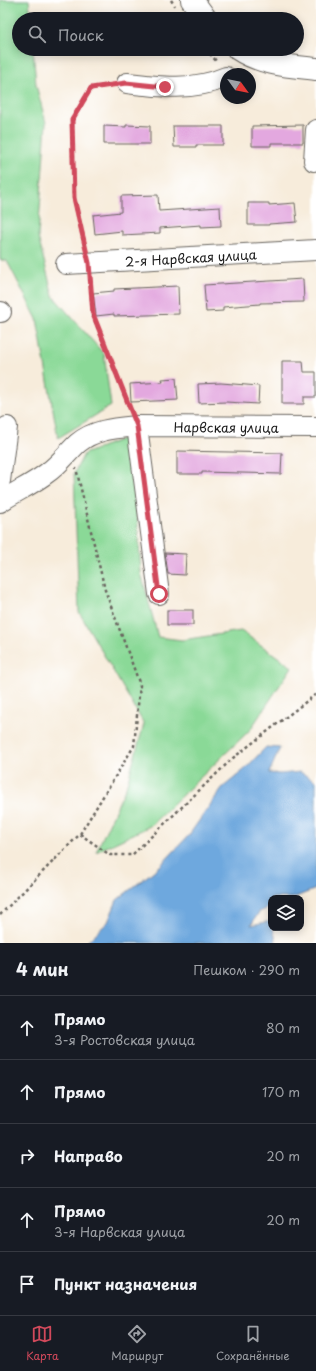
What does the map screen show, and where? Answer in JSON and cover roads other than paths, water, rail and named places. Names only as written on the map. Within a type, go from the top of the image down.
[{"type":"main road","points":[[192,0],[201,12]]},
{"type":"main road","points":[[255,56],[271,62],[316,70]]},
{"type":"street","points":[[232,68],[238,56]]},
{"type":"street","points":[[126,83],[165,87],[210,83],[220,79]]},
{"type":"street","points":[[314,161],[316,130]]},
{"type":"street","name":"2-я Нарвская улица","points":[[66,264],[316,250]]},
{"type":"street","points":[[137,426],[159,594]]},
{"type":"street","name":"Нарвская улица","points":[[0,502],[48,473],[79,442],[91,435],[112,429],[137,426],[316,427]]},
{"type":"street","points":[[0,481],[8,428]]},
{"type":"water","points":[[266,747],[280,748],[269,773],[280,774],[300,772],[316,781],[316,889],[301,895],[268,895],[268,908],[259,912],[251,925],[268,922],[268,931],[274,931],[276,940],[275,943],[86,943],[108,922],[117,900],[160,866],[189,835],[222,788],[244,770]]}]
